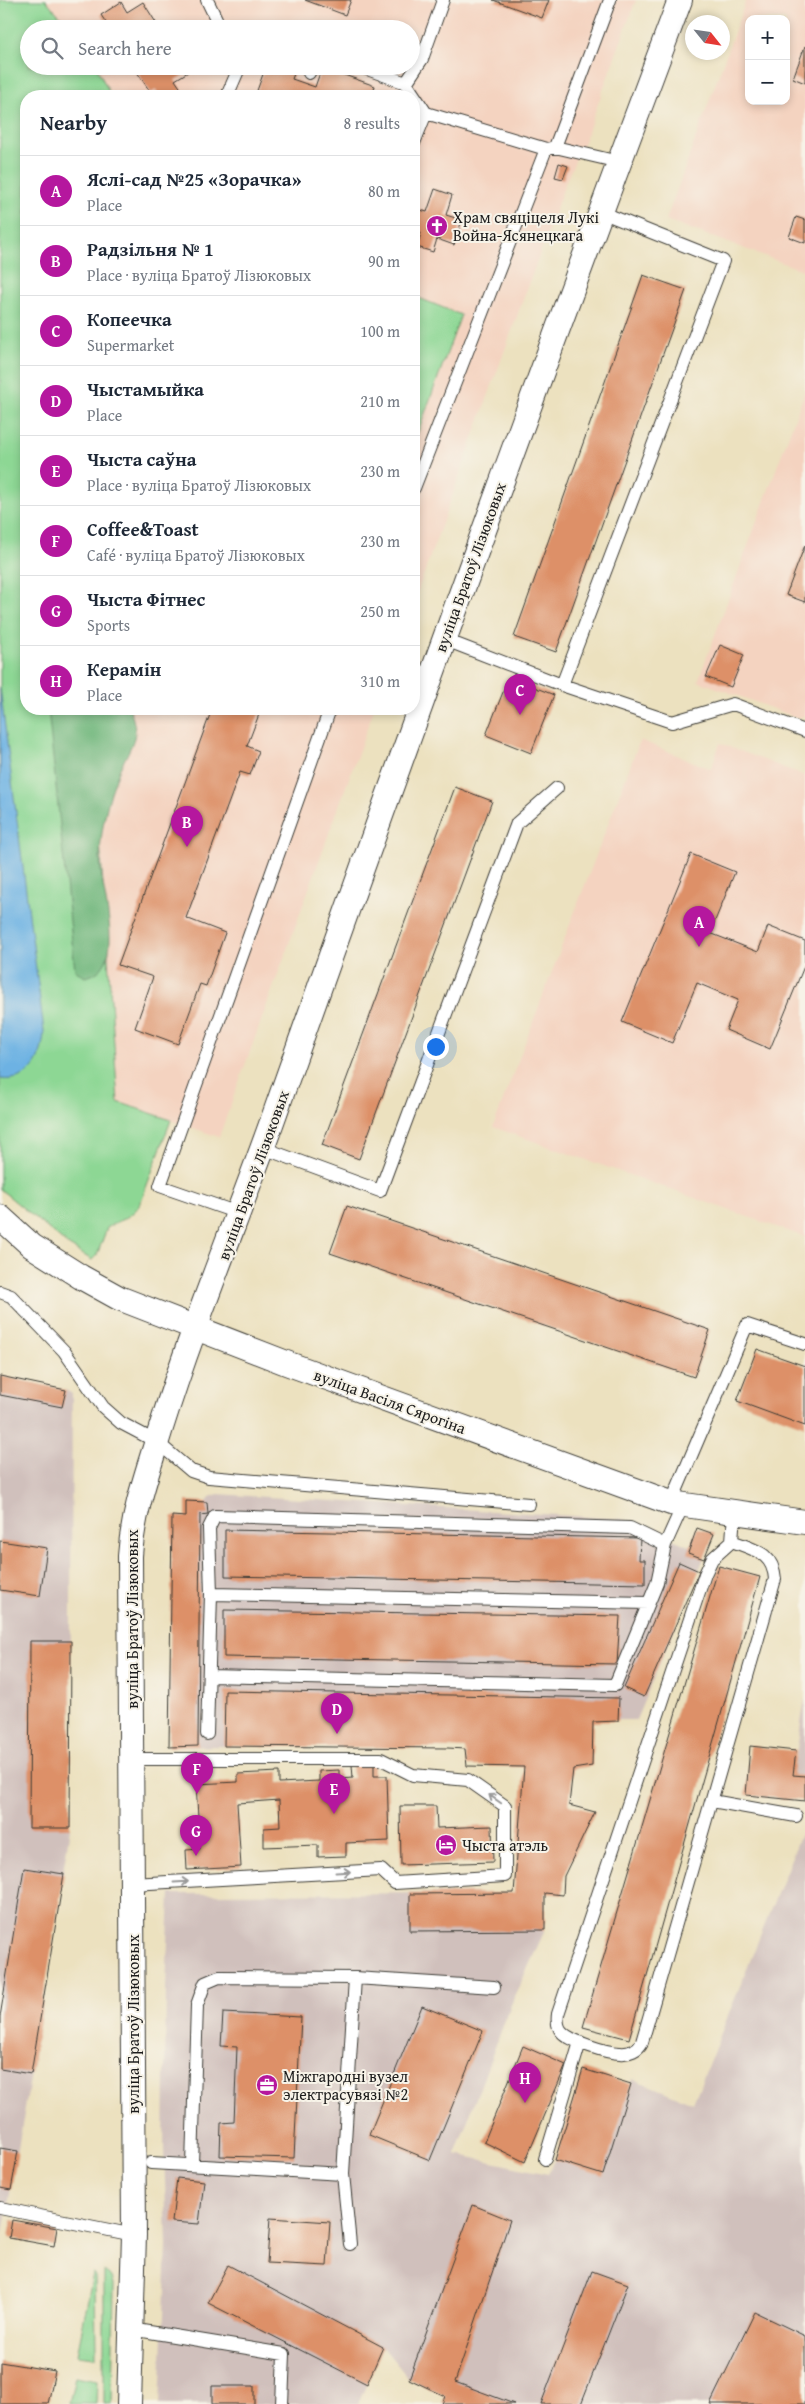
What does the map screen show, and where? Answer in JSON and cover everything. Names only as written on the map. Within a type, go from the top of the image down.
[{"type":"street","name":"вуліца Братоў Лізюковых","points":[[420,704],[600,212],[680,0]]},
{"type":"street","name":"вуліца Братоў Лізюковых","points":[[129,2404],[134,2235],[130,1556],[132,1527],[157,1442],[195,1327],[263,1148],[416,715]]},
{"type":"street","name":"вуліца Васіля Сярогіна","points":[[0,1218],[32,1246],[119,1298],[289,1364],[677,1504],[734,1514],[805,1522]]},
{"type":"lane","points":[[207,0],[217,20]]},
{"type":"lane","points":[[420,62],[442,0]]},
{"type":"lane","points":[[420,473],[610,0]]},
{"type":"lane","points":[[230,90],[236,75]]},
{"type":"lane","points":[[384,75],[406,83],[411,90]]},
{"type":"lane","points":[[406,83],[411,75]]},
{"type":"lane","points":[[420,104],[426,113],[551,148],[619,162]]},
{"type":"lane","points":[[420,128],[426,113]]},
{"type":"lane","points":[[562,685],[723,261],[600,212]]},
{"type":"lane","points":[[443,639],[562,685],[672,722],[733,704],[805,731]]},
{"type":"lane","points":[[238,1214],[160,1186],[328,715]]},
{"type":"lane","points":[[263,1148],[380,1191],[517,823],[557,788]]},
{"type":"lane","points":[[0,1292],[11,1296],[64,1351],[103,1407],[121,1423],[157,1442],[191,1471],[209,1477],[529,1504]]},
{"type":"lane","points":[[209,1676],[615,1685],[658,1583],[665,1546],[677,1504],[747,1325],[805,1344]]},
{"type":"lane","points":[[732,1541],[766,1556],[772,1563],[775,1579],[642,2042],[639,2048],[632,2052],[619,2053],[572,2040],[561,2031],[557,2023],[558,2014],[705,1574],[712,1559],[732,1541],[734,1514]]},
{"type":"lane","points":[[207,1734],[211,1594],[209,1528],[215,1516],[630,1528],[665,1546]]},
{"type":"lane","points":[[211,1594],[648,1603]]},
{"type":"lane","points":[[132,1759],[381,1759],[412,1775],[468,1780],[505,1806],[506,1876],[396,1882],[381,1870],[132,1884]]},
{"type":"lane","points":[[712,1801],[796,1816]]},
{"type":"lane","points":[[192,2165],[197,2005],[205,1983],[218,1977],[355,1978],[494,1987]]},
{"type":"lane","points":[[350,2244],[343,2174],[355,1978]]},
{"type":"lane","points":[[545,2159],[580,2042]]},
{"type":"lane","points":[[151,2163],[343,2174]]},
{"type":"lane","points":[[0,2208],[134,2235]]},
{"type":"lane","points":[[131,2330],[284,2354],[282,2404]]},
{"type":"shaded area","points":[[46,0],[636,0],[585,139],[566,181],[420,584],[420,90],[108,90],[100,75],[420,75],[420,20],[63,20]]},
{"type":"shaded area","points":[[746,0],[805,0],[805,271],[666,220],[724,60],[730,60],[730,44]]},
{"type":"shaded area","points":[[805,391],[805,715],[798,718],[698,681]]},
{"type":"shaded area","points":[[91,715],[372,715],[219,1137],[118,1102]]},
{"type":"shaded area","points":[[640,740],[711,769],[720,743],[805,776],[805,1237],[493,1127]]},
{"type":"shaded area","points":[[0,1376],[66,1390],[72,1394],[70,1828],[31,2074],[0,2250]]},
{"type":"shaded area","points":[[218,1494],[621,1519],[690,1546],[697,1528],[714,1534],[636,1720],[225,1719],[224,1746],[169,1747],[172,1516],[186,1517],[186,1501],[207,1502],[210,1497]]},
{"type":"shaded area","points":[[805,1698],[805,1776],[793,1775]]},
{"type":"shaded area","points":[[805,1824],[805,2404],[442,2404],[445,2396],[409,2379],[383,2347],[358,2404],[160,2404],[167,2246],[164,2148],[166,1988],[170,1894],[545,1893],[545,1930],[510,2007],[455,2154],[548,2174],[555,2160],[603,2175],[633,2079],[693,2103]]},
{"type":"green space","points":[[0,0],[46,0],[63,20],[20,20],[20,75],[100,75],[108,90],[20,90],[20,715],[91,715],[118,1102],[171,1120],[140,1204],[129,1215],[107,1228],[97,1255],[92,1260],[69,1246],[0,1189]]},
{"type":"green space","points":[[420,298],[461,315],[420,427]]},
{"type":"green space","points":[[49,715],[131,715],[135,735],[114,783],[102,834],[101,869],[110,943],[107,959],[99,971],[85,977],[75,970]]},
{"type":"green space","points":[[104,2271],[112,2277],[114,2284],[112,2404],[104,2404]]},
{"type":"green space","points":[[93,2273],[95,2274],[96,2357],[77,2355]]},
{"type":"green space","points":[[75,2376],[97,2380],[96,2404],[69,2404]]},
{"type":"water","points":[[0,688],[44,1031],[41,1050],[33,1067],[20,1077],[11,1079],[0,1079]]},
{"type":"building","points":[[305,0],[351,0],[345,15]]},
{"type":"building","points":[[493,0],[549,0],[542,18]]},
{"type":"building","points":[[121,2],[127,12],[143,2],[154,20],[104,20],[101,15]]},
{"type":"building","points":[[805,46],[805,83],[793,78]]},
{"type":"building","points":[[139,75],[183,75],[175,80],[182,90],[149,90]]},
{"type":"building","points":[[263,75],[294,75],[292,79],[315,87],[319,75],[344,75],[375,86],[374,90],[257,90]]},
{"type":"building","points":[[559,163],[568,166],[563,179],[555,177]]},
{"type":"building","name":"Храм свяціцеля Лукі Война-Ясянецкага","points":[[435,189],[452,195],[446,215],[462,220],[454,245],[437,239],[433,252],[420,248],[420,210],[427,212]]},
{"type":"building","points":[[796,217],[805,220],[805,243],[789,237]]},
{"type":"building","points":[[643,275],[686,290],[556,652],[514,637]]},
{"type":"building","points":[[805,545],[805,602],[786,595]]},
{"type":"building","points":[[720,645],[744,655],[731,687],[706,677]]},
{"type":"building","points":[[509,677],[554,695],[531,753],[486,735]]},
{"type":"building","points":[[210,715],[259,715],[247,746],[259,751],[250,775],[240,772],[186,918],[225,933],[206,986],[200,984],[178,1044],[135,1028],[153,977],[118,965]]},
{"type":"building","points":[[455,787],[492,801],[359,1159],[322,1145]]},
{"type":"building","points":[[691,854],[735,872],[710,933],[758,952],[768,926],[805,941],[805,964],[770,1049],[726,1030],[738,1000],[697,983],[672,1043],[622,1022]]},
{"type":"building","points":[[347,1206],[710,1330],[694,1377],[330,1253]]},
{"type":"building","points":[[757,1349],[805,1366],[805,1426],[737,1401]]},
{"type":"building","points":[[0,1376],[66,1390],[62,1407],[0,1395]]},
{"type":"building","points":[[186,1501],[207,1502],[208,1514],[200,1515],[198,1746],[169,1747],[172,1516],[186,1517]]},
{"type":"building","points":[[697,1528],[714,1534],[704,1559],[688,1553]]},
{"type":"building","points":[[225,1530],[640,1538],[639,1560],[645,1560],[645,1584],[225,1576]]},
{"type":"building","points":[[0,1541],[47,1548],[40,1596],[0,1590]]},
{"type":"building","points":[[679,1562],[699,1571],[644,1697],[624,1688]]},
{"type":"building","points":[[719,1566],[760,1577],[629,2039],[583,2027]]},
{"type":"building","points":[[224,1610],[620,1616],[617,1664],[224,1657]]},
{"type":"building","points":[[30,1641],[71,1641],[70,1828],[29,1828]]},
{"type":"building","points":[[225,1691],[619,1698],[618,1721],[593,1722],[592,1766],[573,1769],[569,1805],[595,1812],[564,1876],[563,1895],[545,1893],[545,1930],[410,1931],[410,1894],[514,1893],[524,1767],[467,1766],[465,1749],[224,1746]]},
{"type":"building","points":[[750,1746],[796,1751],[793,1775],[805,1776],[805,1801],[746,1795]]},
{"type":"building","points":[[374,1764],[374,1776],[387,1776],[389,1841],[346,1843],[346,1856],[318,1857],[318,1845],[264,1847],[264,1828],[280,1827],[279,1800],[237,1803],[241,1867],[187,1870],[186,1850],[200,1849],[196,1784],[238,1782],[238,1774],[279,1772],[279,1783],[319,1781],[319,1771],[339,1770],[339,1779],[353,1778],[352,1765]]},
{"type":"building","name":"Чыста атэль","points":[[400,1806],[436,1806],[437,1828],[492,1826],[493,1862],[401,1865]]},
{"type":"building","points":[[24,1868],[64,1874],[31,2074],[0,2069],[0,2017]]},
{"type":"building","points":[[422,2006],[483,2031],[430,2160],[369,2135]]},
{"type":"building","name":"Міжгародні вузел электрасувязі №2","points":[[223,2013],[301,2017],[294,2158],[220,2156],[221,2123],[234,2122],[237,2047],[221,2046]]},
{"type":"building","points":[[523,2046],[566,2065],[525,2162],[484,2142]]},
{"type":"building","points":[[583,2069],[631,2084],[603,2175],[555,2160]]},
{"type":"building","points":[[0,2148],[18,2151],[11,2190],[0,2188]]},
{"type":"building","points":[[177,2178],[204,2181],[199,2224],[172,2222]]},
{"type":"building","points":[[473,2205],[510,2220],[455,2382],[514,2404],[442,2404],[445,2396],[409,2379]]},
{"type":"building","points":[[270,2218],[330,2222],[327,2266],[267,2263]]},
{"type":"building","points":[[12,2220],[57,2228],[54,2246],[9,2238]]},
{"type":"building","points":[[228,2265],[383,2347],[367,2384],[208,2303]]},
{"type":"building","points":[[592,2271],[628,2284],[581,2404],[541,2404]]},
{"type":"building","points":[[755,2312],[805,2336],[805,2404],[710,2404]]},
{"type":"building","points":[[0,2362],[55,2371],[48,2404],[0,2404]]},
{"type":"building","points":[[212,2386],[254,2386],[254,2404],[212,2404]]},
{"type":"place","name":"Храм свяціцеля Лукі Война-Ясянецкага","points":[[437,226]]},
{"type":"place","name":"Копеечка","points":[[520,715]]},
{"type":"place","name":"Радзільня № 1","points":[[187,847]]},
{"type":"place","name":"Яслі-сад №25 «Зорачка»","points":[[699,947]]},
{"type":"place","name":"Чыстамыйка","points":[[337,1734]]},
{"type":"place","name":"Coffee&Toast","points":[[197,1794]]},
{"type":"place","name":"Чыста саўна","points":[[334,1814]]},
{"type":"place","name":"Чыста атэль","points":[[446,1845]]},
{"type":"place","name":"Чыста Фітнес","points":[[196,1856]]},
{"type":"place","name":"Міжгародні вузел электрасувязі №2","points":[[267,2085]]},
{"type":"place","name":"Керамін","points":[[525,2103]]}]
